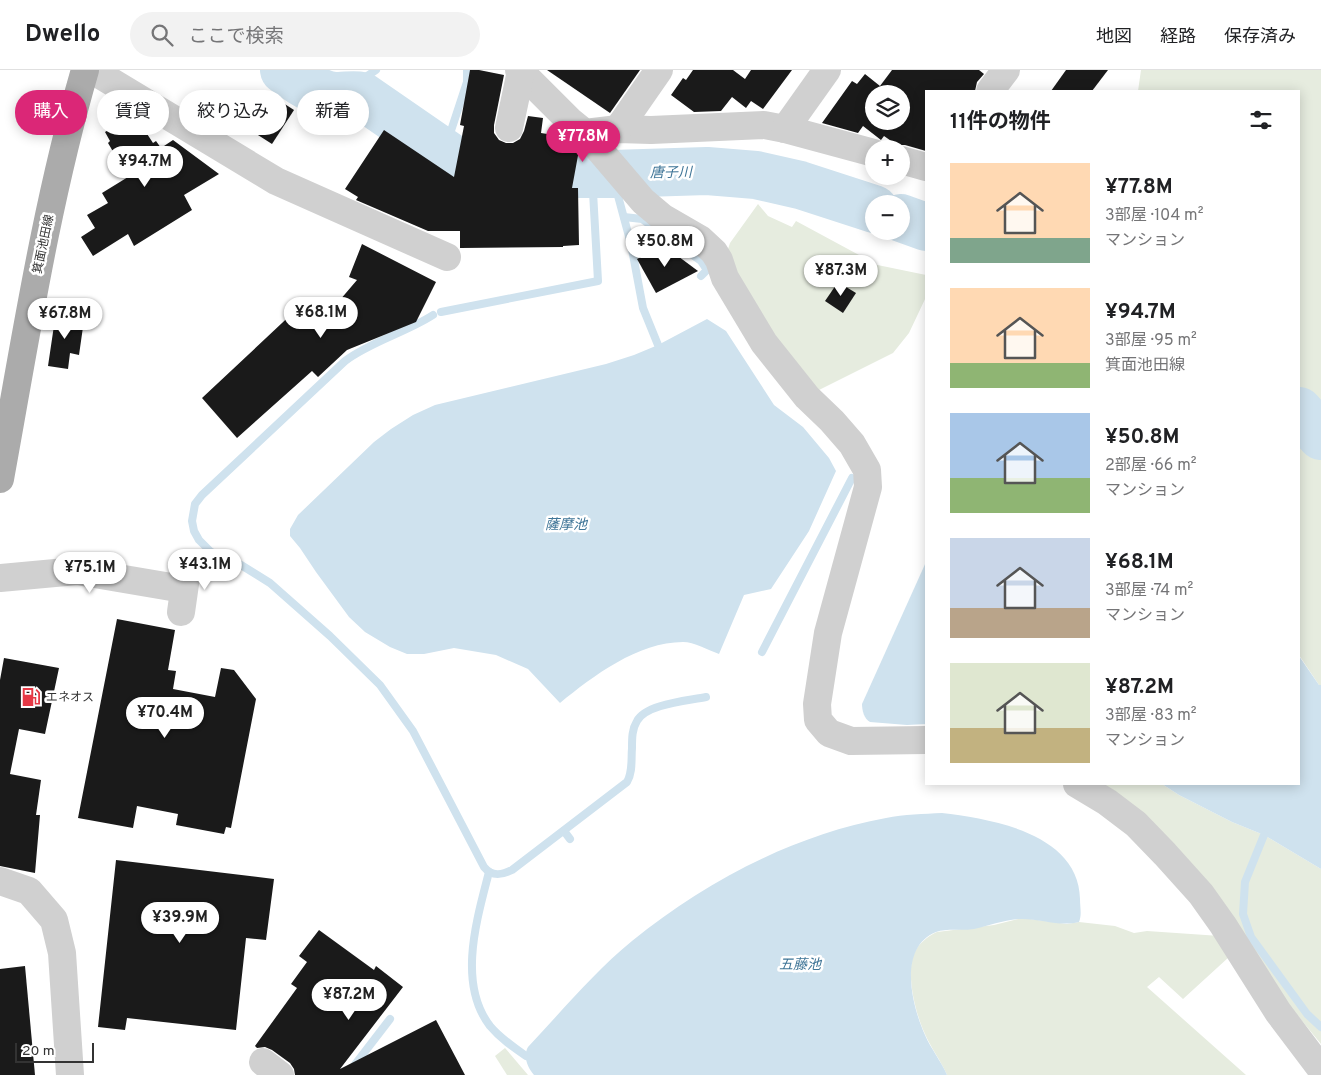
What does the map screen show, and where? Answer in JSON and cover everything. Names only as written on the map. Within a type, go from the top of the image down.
[{"type":"main road","name":"箕面池田線","points":[[0,479],[40,258],[66,133],[85,70]]},
{"type":"street","points":[[92,70],[276,181],[447,258]]},
{"type":"street","points":[[618,129],[659,70]]},
{"type":"street","points":[[785,129],[827,70]]},
{"type":"street","points":[[991,90],[1006,70]]},
{"type":"street","points":[[509,128],[520,71]]},
{"type":"street","points":[[520,71],[569,120],[585,133],[652,209],[700,239],[714,252],[725,278],[764,343],[807,397],[852,444],[867,470],[868,478],[866,492],[828,633],[817,704],[818,720],[829,733],[851,741],[925,740]]},
{"type":"street","points":[[585,133],[618,129],[651,130],[764,125],[865,151]]},
{"type":"street","points":[[910,163],[925,167]]},
{"type":"street","points":[[0,578],[76,571],[184,588]]},
{"type":"street","points":[[1080,785],[1108,802],[1136,824],[1201,894],[1278,1012],[1321,1069]]},
{"type":"street","points":[[0,881],[29,891],[54,920],[62,953],[70,1075]]},
{"type":"shaded area","points":[[1141,70],[1321,70],[1321,685],[1319,685],[1300,656],[1300,90],[1138,90]]},
{"type":"shaded area","points":[[758,204],[768,216],[792,227],[796,221],[859,255],[863,262],[925,275],[925,299],[909,333],[893,353],[811,394],[728,266],[726,255],[730,243]]},
{"type":"shaded area","points":[[1096,785],[1164,785],[1232,822],[1264,835],[1321,869],[1321,1044],[1280,994]]},
{"type":"shaded area","points":[[1018,919],[1115,926],[1134,933],[1147,931],[1220,936],[1229,957],[1183,999],[1159,977],[1147,987],[1246,1075],[947,1075],[921,1026],[915,1004],[912,991],[911,967],[917,948],[937,932],[994,925]]},
{"type":"shaded area","points":[[505,1048],[528,1075],[507,1075],[495,1056]]},
{"type":"water","name":"薩摩池","points":[[707,319],[726,331],[774,405],[803,427],[829,458],[836,471],[809,531],[771,589],[744,595],[719,654],[687,642],[649,648],[617,662],[560,703],[528,669],[496,655],[454,648],[424,654],[407,654],[390,647],[365,632],[349,617],[290,536],[290,529],[298,515],[374,442],[413,415],[435,405],[606,364],[634,355],[658,345]]},
{"type":"water","points":[[925,564],[925,724],[907,725],[870,722],[865,717],[862,704]]},
{"type":"water","points":[[1300,657],[1319,685],[1321,685],[1321,869],[1264,835],[1232,822],[1164,785],[1300,785]]},
{"type":"water","name":"五藤池","points":[[942,813],[1008,826],[1030,834],[1049,845],[1065,859],[1076,877],[1081,911],[1079,922],[1064,924],[1026,919],[1013,920],[974,929],[940,931],[924,940],[916,951],[912,964],[912,994],[925,1035],[947,1075],[534,1075],[529,1069],[526,1061],[528,1047],[578,992],[632,941],[689,899],[751,864],[817,836],[893,817]]},
{"type":"building","points":[[470,70],[504,75],[494,125],[494,133],[499,140],[513,143],[520,139],[528,116],[543,118],[541,133],[566,137],[579,150],[572,188],[578,188],[579,245],[563,247],[460,248],[460,231],[428,231],[356,200],[358,197],[345,189],[384,130],[454,177],[464,126],[460,125]]},
{"type":"building","points":[[547,70],[640,70],[610,113]]},
{"type":"building","points":[[693,70],[733,70],[745,79],[751,70],[792,70],[763,109],[751,101],[746,108],[732,97],[721,111],[694,112],[671,95],[683,78],[686,80]]},
{"type":"building","points":[[892,70],[979,70],[984,74],[977,82],[975,90],[925,90],[925,151],[910,146],[910,140],[890,140],[884,136],[881,140],[868,130],[910,130],[910,85],[881,85]]},
{"type":"building","points":[[1066,70],[1108,70],[1093,90],[1052,90]]},
{"type":"building","points":[[865,74],[879,85],[865,85],[865,128],[863,126],[858,133],[822,123],[852,81],[857,84]]},
{"type":"building","points":[[287,106],[294,110],[287,121]]},
{"type":"building","points":[[107,135],[148,135],[153,143],[156,141],[161,148],[173,140],[219,174],[184,195],[192,210],[134,246],[128,234],[93,256],[81,237],[95,228],[87,215],[108,203],[102,193],[128,177],[108,143],[110,141]]},
{"type":"building","points":[[258,135],[278,135],[272,144]]},
{"type":"building","points":[[362,244],[436,282],[416,322],[347,350],[318,377],[312,371],[237,438],[202,398],[298,308],[316,328],[357,280],[349,277]]},
{"type":"building","points":[[663,245],[698,271],[656,293],[637,259]]},
{"type":"building","points":[[838,282],[856,293],[843,313],[825,301]]},
{"type":"building","points":[[56,312],[76,315],[74,326],[83,327],[79,355],[70,353],[68,369],[48,366]]},
{"type":"building","points":[[117,619],[175,630],[168,670],[176,671],[173,689],[215,697],[221,668],[234,670],[256,699],[231,828],[226,827],[224,834],[176,825],[178,814],[137,806],[133,828],[78,818]]},
{"type":"building","points":[[4,658],[59,668],[45,734],[19,729],[10,774],[41,780],[36,815],[40,815],[35,873],[0,866],[0,680]]},
{"type":"building","points":[[116,860],[274,879],[266,940],[246,938],[236,1030],[127,1018],[125,1030],[98,1027]]},
{"type":"building","points":[[319,930],[374,970],[376,966],[403,987],[340,1069],[436,1020],[465,1075],[295,1075],[290,1063],[272,1050],[265,1047],[257,1048],[255,1046],[297,988],[291,984],[307,962],[299,956]]},
{"type":"building","points":[[25,966],[35,1075],[0,1075],[0,969]]},
{"type":"waterway","name":"唐子川","points":[[284,70],[303,83],[325,94],[332,96],[362,96],[475,174],[612,174],[707,171],[756,175],[800,185],[865,206]]},
{"type":"waterway","points":[[347,90],[376,70]]},
{"type":"waterway","points":[[444,152],[467,82],[467,70]]},
{"type":"waterway","points":[[441,312],[598,281],[592,174]]},
{"type":"waterway","points":[[614,181],[631,244],[643,308],[658,345]]},
{"type":"waterway","points":[[624,217],[642,219],[701,261],[707,270],[701,276]]},
{"type":"waterway","name":"唐子川","points":[[910,221],[925,227]]},
{"type":"waterway","points":[[433,315],[366,348],[345,361],[202,495],[195,504],[192,521],[194,531],[199,540],[211,552],[241,565],[270,583],[330,636],[380,685],[413,731],[484,867],[494,874],[501,874],[512,870],[627,782],[631,770],[633,730],[642,715],[668,704],[706,697]]},
{"type":"waterway","name":"唐子川","points":[[1300,412],[1321,436]]},
{"type":"waterway","points":[[762,652],[852,478]]},
{"type":"waterway","points":[[564,831],[570,839]]},
{"type":"waterway","points":[[1264,835],[1245,882],[1243,914],[1251,937],[1307,1014],[1321,1027]]},
{"type":"waterway","points":[[489,872],[475,930],[472,971],[474,990],[480,1009],[490,1026],[502,1038],[526,1056]]},
{"type":"waterway","points":[[347,1075],[390,1019]]},
{"type":"place","name":"エネオス","points":[[31,697]]}]
